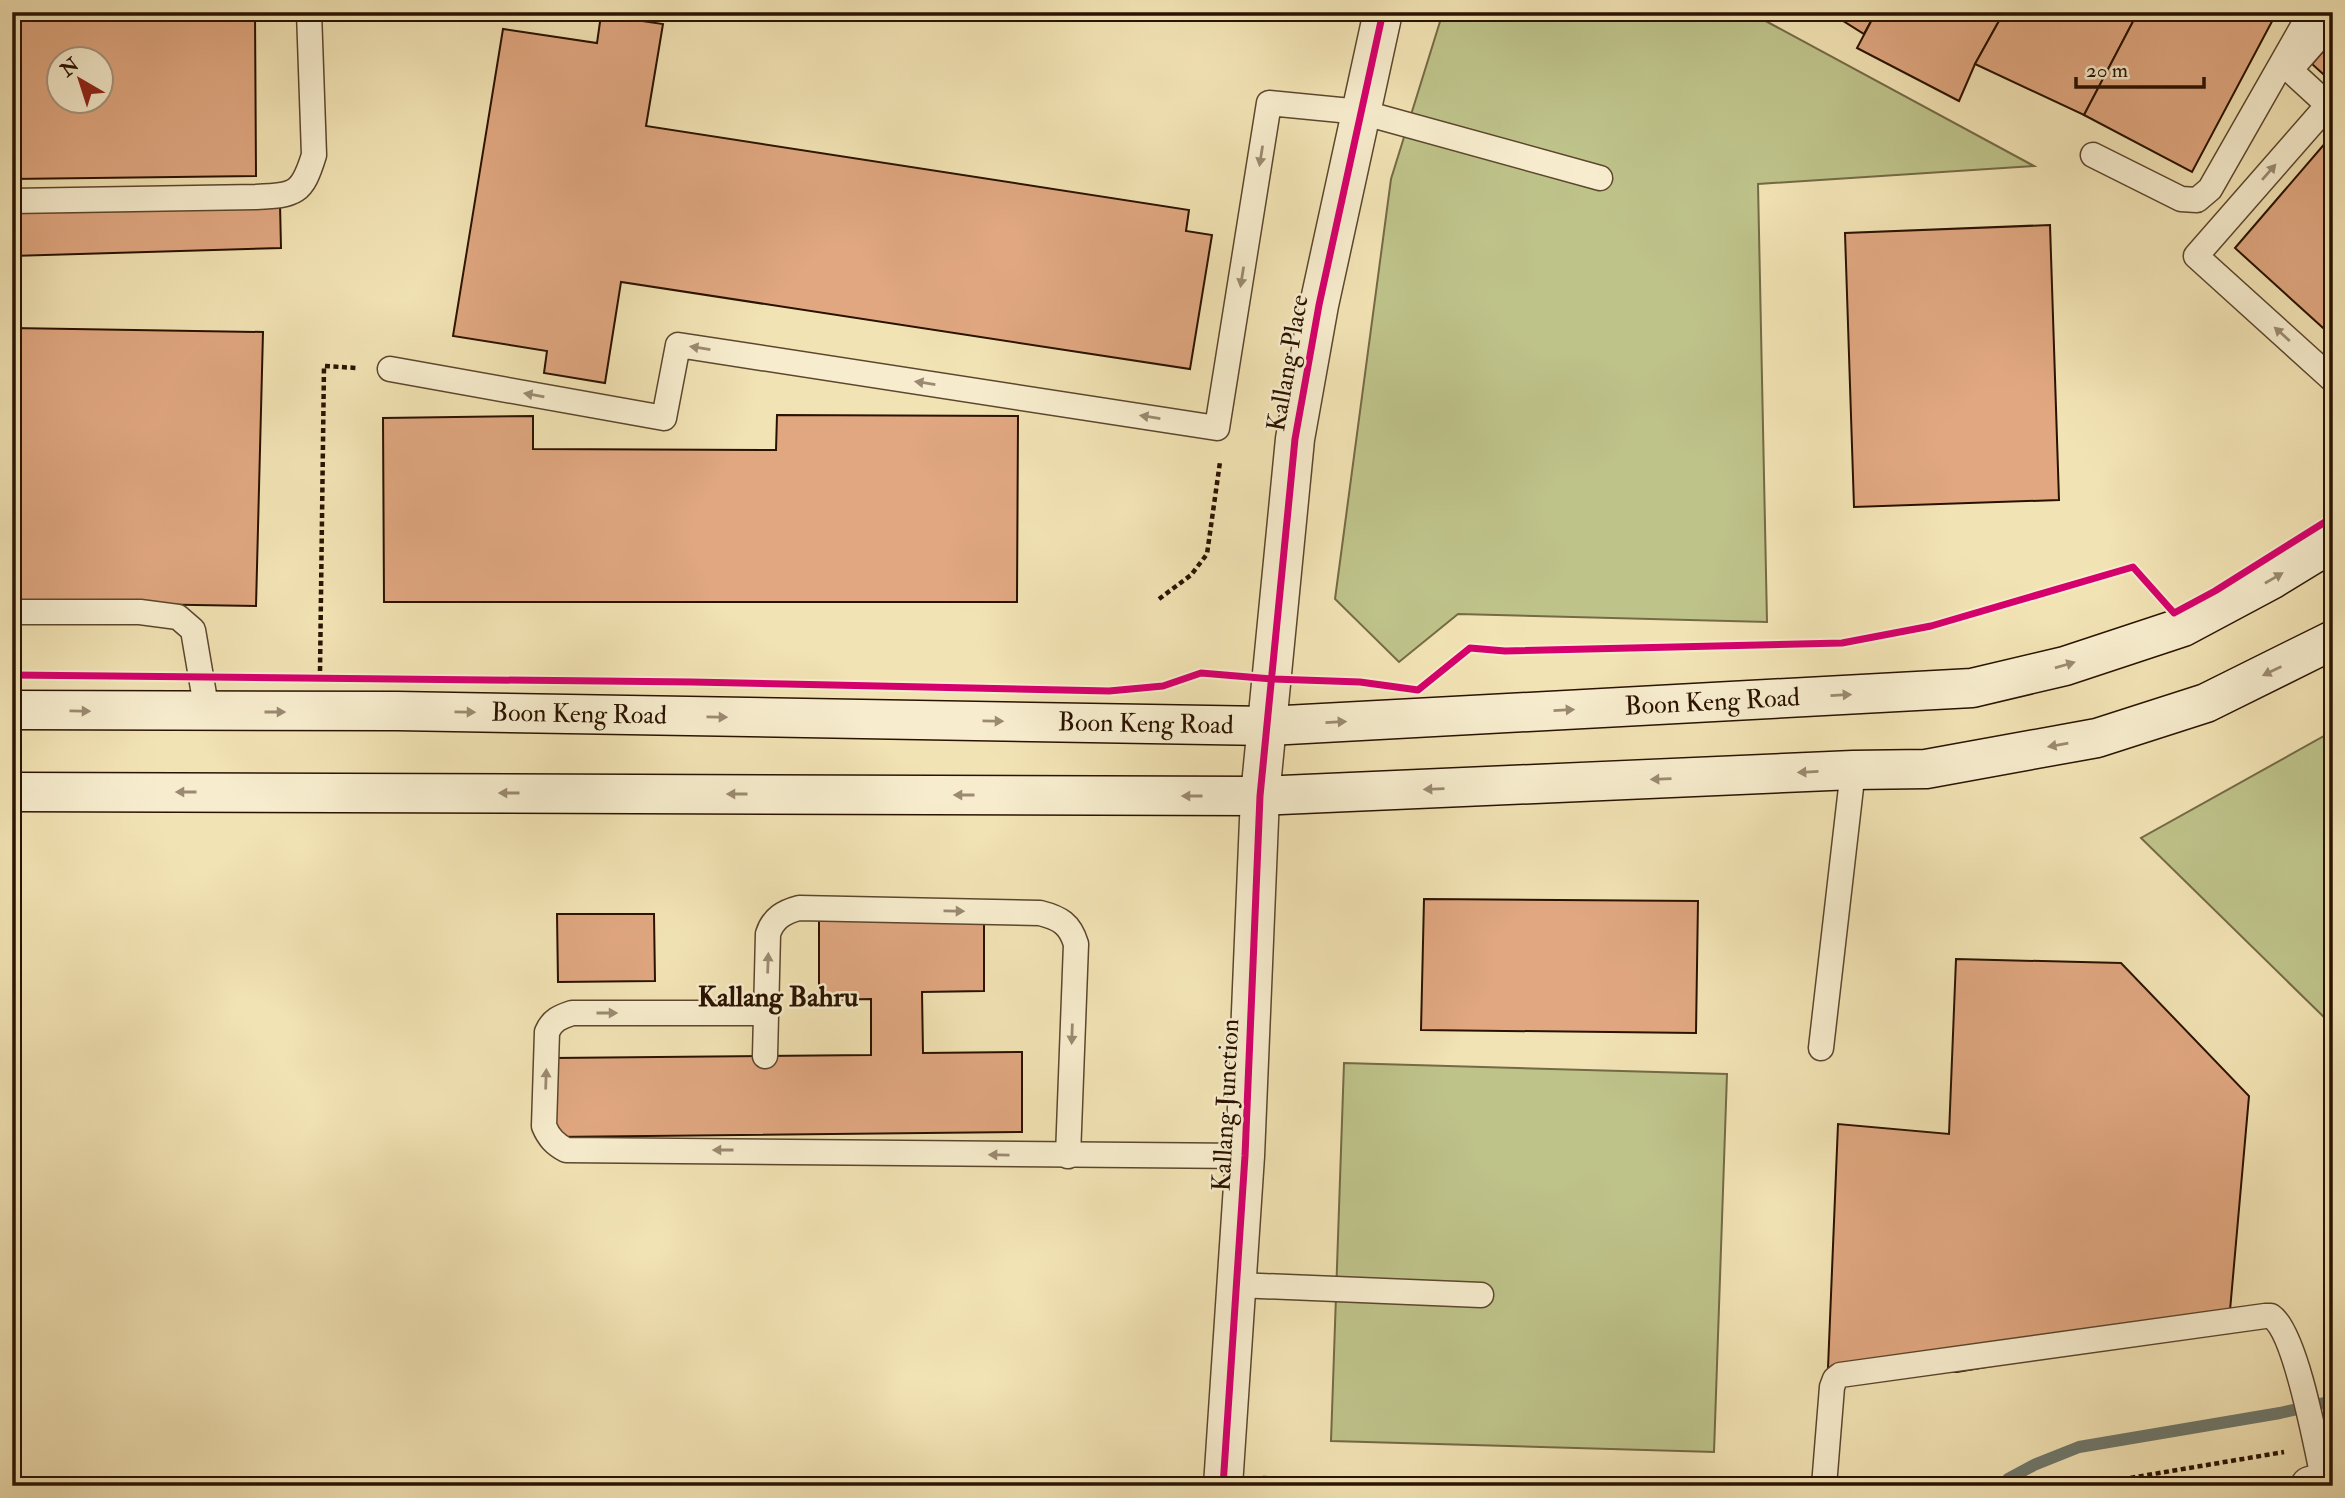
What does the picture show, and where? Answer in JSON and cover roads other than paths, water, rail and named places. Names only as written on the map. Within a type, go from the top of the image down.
[{"type":"main road","name":"Kallang Place","points":[[1268,726],[1295,439],[1319,305],[1384,12]]},
{"type":"main road","name":"Boon Keng Road","points":[[12,710],[397,711],[1268,726],[1972,688],[2065,666],[2183,627],[2271,580],[2333,542]]},
{"type":"main road","points":[[12,792],[1260,796],[1926,769],[2097,738],[2206,703],[2333,640]]},
{"type":"main road","name":"Kallang Junction","points":[[1223,1482],[1245,1156],[1260,796],[1268,726]]},
{"type":"lane","points":[[12,201],[284,196],[300,187],[308,174],[314,155],[309,12]]},
{"type":"lane","points":[[2093,155],[2181,198],[2197,200],[2210,189],[2311,12]]},
{"type":"lane","points":[[2333,21],[2290,70],[2328,105],[2196,256],[2333,380]]},
{"type":"lane","points":[[390,369],[664,418],[678,345],[1217,428],[1269,103],[1361,112],[1600,178]]},
{"type":"lane","points":[[12,612],[140,612],[178,617],[193,630],[207,712]]},
{"type":"lane","points":[[1821,1048],[1853,770]]},
{"type":"lane","points":[[765,1056],[768,934],[771,924],[788,911],[799,908],[1013,912],[1055,916],[1065,922],[1072,931],[1076,944],[1068,1156]]},
{"type":"lane","points":[[766,1013],[572,1013],[563,1016],[550,1024],[547,1032],[544,1126],[551,1140],[566,1150],[764,1142],[1068,1156],[1245,1156]]},
{"type":"lane","points":[[1237,1285],[1481,1295]]},
{"type":"lane","points":[[1824,1486],[1832,1387],[1840,1375],[2271,1316],[2282,1326],[2301,1384],[2319,1466]]},
{"type":"waterway","points":[[2008,1479],[2079,1447],[2280,1413],[2333,1401]]},
{"type":"district","name":"Kallang Bahru","points":[[778,997]]}]
